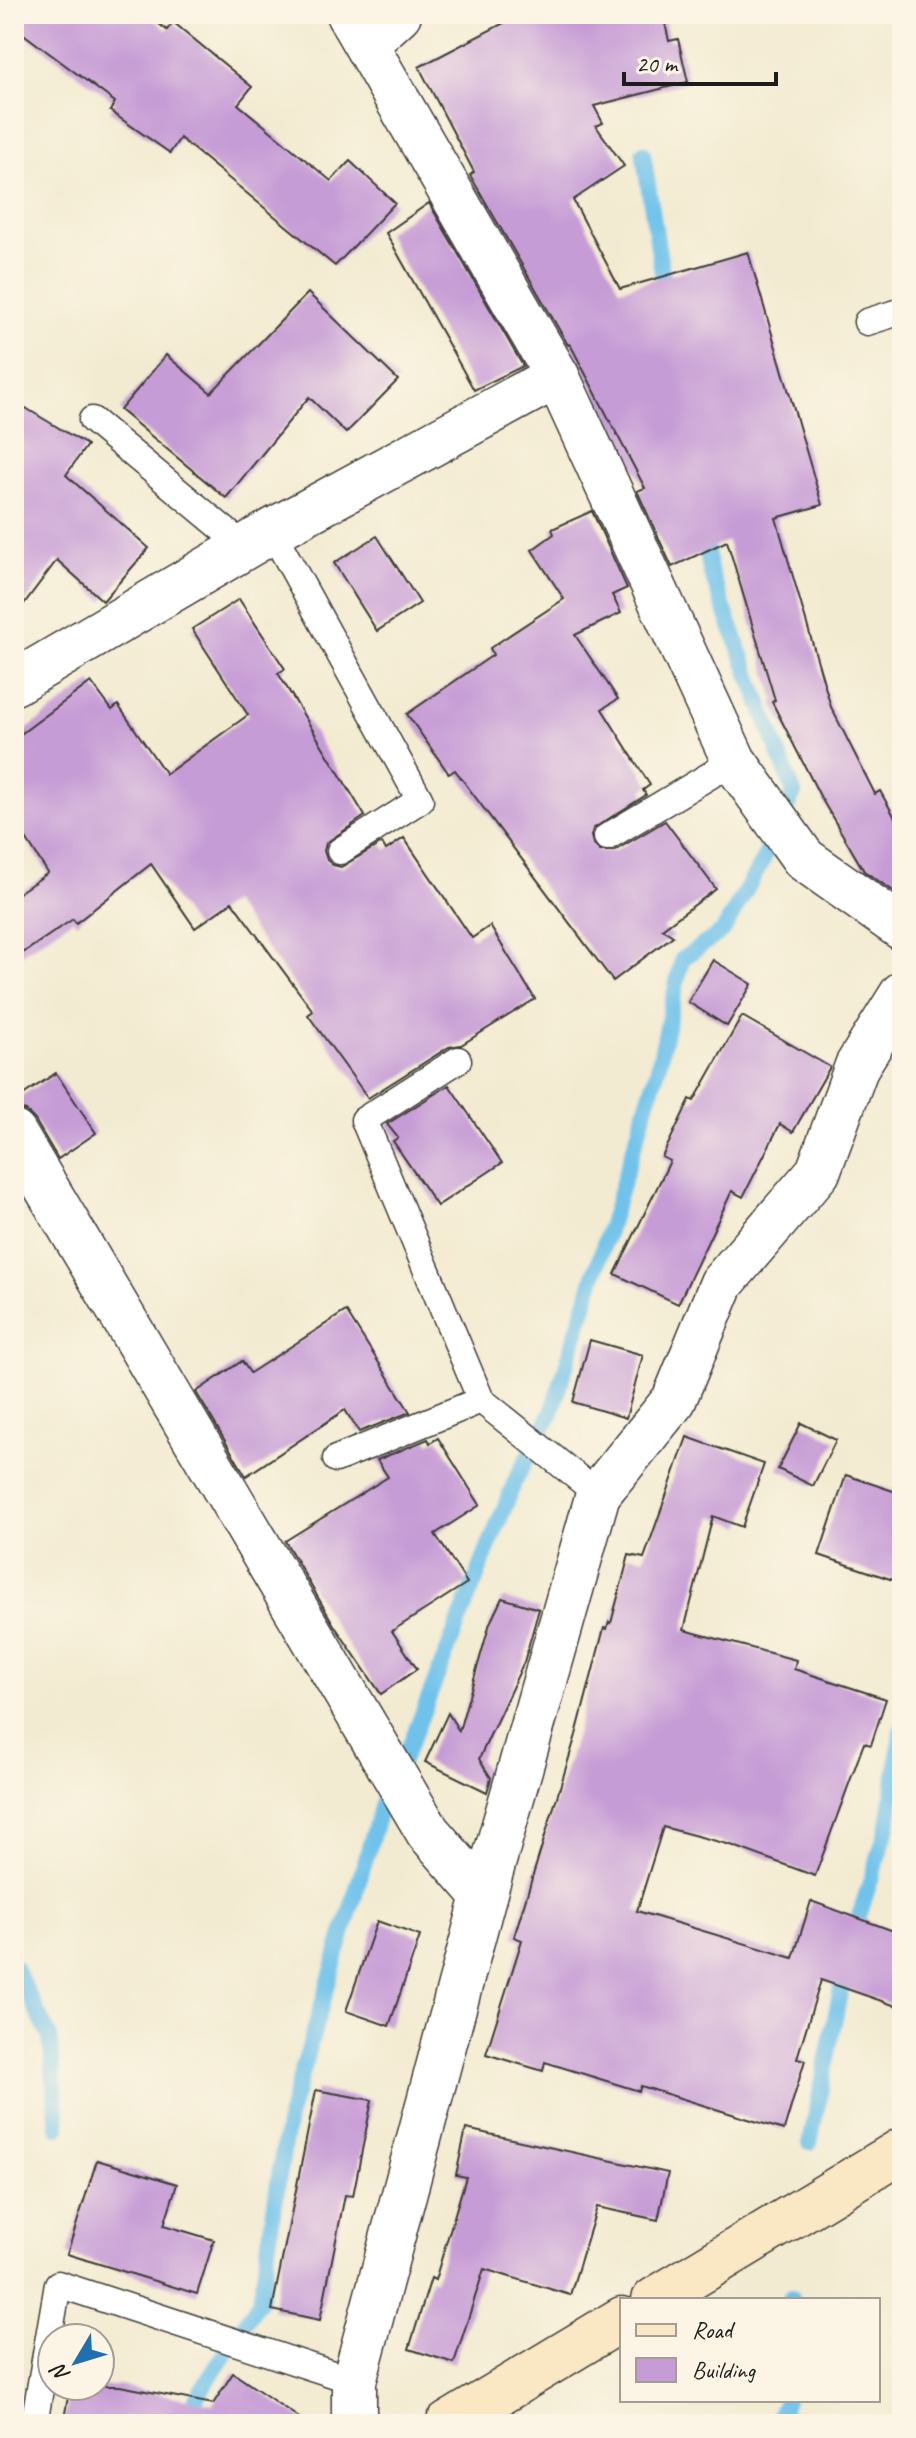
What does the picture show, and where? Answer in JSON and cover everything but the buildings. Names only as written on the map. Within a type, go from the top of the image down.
[{"type":"street","points":[[399,14],[358,29],[557,376],[734,761],[804,859],[902,928]]},
{"type":"street","points":[[14,683],[259,539],[557,376]]},
{"type":"street","points":[[354,2424],[354,2381],[484,1896],[598,1494],[674,1400],[722,1283],[818,1172],[857,1066],[902,994]]},
{"type":"street","points":[[14,1133],[428,1832],[484,1896]]},
{"type":"street","points":[[657,2298],[902,2150]]},
{"type":"street","points":[[448,2424],[620,2320]]},
{"type":"lane","points":[[867,322],[902,311]]},
{"type":"lane","points":[[92,420],[259,539],[420,800],[340,851]]},
{"type":"lane","points":[[607,837],[734,761]]},
{"type":"lane","points":[[458,1060],[364,1120],[481,1400],[598,1494]]},
{"type":"lane","points":[[336,1459],[481,1400]]},
{"type":"lane","points":[[34,2424],[58,2284],[354,2381]]},
{"type":"waterway","points":[[643,153],[666,298]]},
{"type":"waterway","points":[[179,2424],[260,2300],[288,2118],[382,1804],[413,1737],[515,1481],[552,1412],[657,1072],[682,959],[723,931],[762,862],[794,793],[710,571],[704,530]]},
{"type":"waterway","points":[[852,1938],[888,1826],[902,1729]]},
{"type":"waterway","points":[[14,1966],[50,2037],[58,2127]]},
{"type":"waterway","points":[[810,2143],[845,1968]]},
{"type":"waterway","points":[[776,2424],[785,2402]]}]
